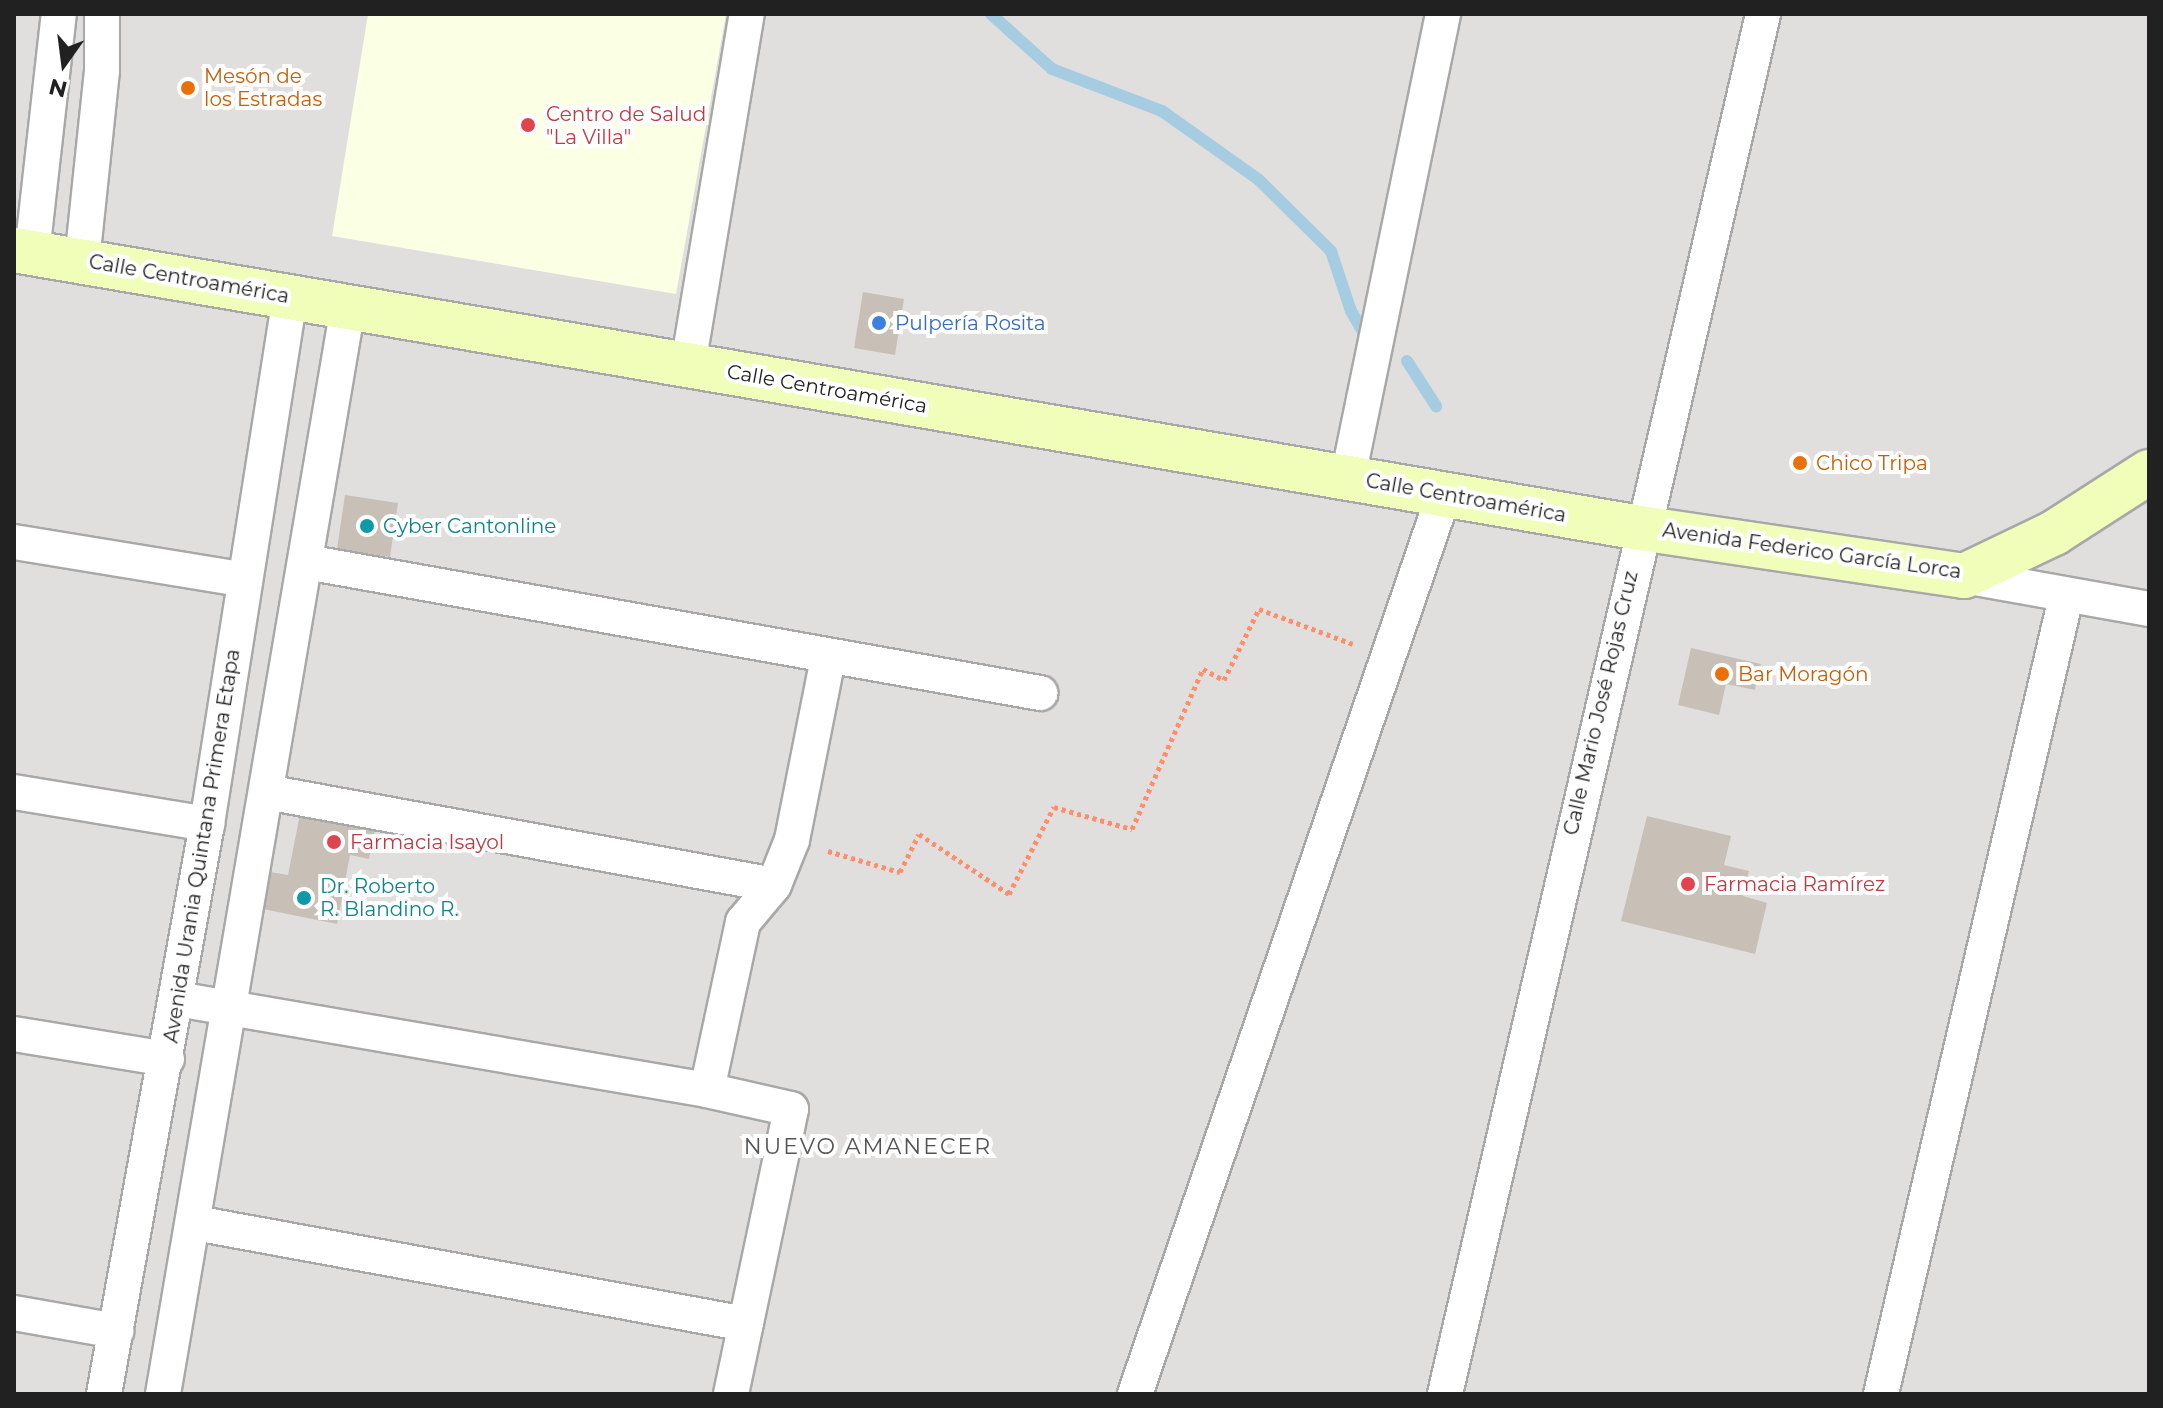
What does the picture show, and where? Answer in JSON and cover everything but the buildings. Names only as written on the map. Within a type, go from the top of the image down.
[{"type":"main road","name":"Calle Centroamérica","points":[[23,251],[1640,528]]},
{"type":"main road","name":"Avenida Federico García Lorca","points":[[1640,528],[1964,576],[2054,533],[2149,472]]},
{"type":"street","points":[[23,251],[54,71],[59,14]]},
{"type":"street","points":[[82,261],[102,71],[102,14]]},
{"type":"street","points":[[688,365],[747,14]]},
{"type":"street","points":[[1348,477],[1443,14]]},
{"type":"street","name":"Calle Mario José Rojas Cruz","points":[[1445,1394],[1640,528],[1763,14]]},
{"type":"street","points":[[54,71],[102,71]]},
{"type":"street","name":"Avenida Urania Quintana Primera Etapa","points":[[104,1394],[167,1059],[207,824],[290,297]]},
{"type":"street","points":[[163,1394],[195,1223],[348,307]]},
{"type":"street","points":[[1135,1394],[1391,659],[1444,494]]},
{"type":"street","points":[[14,542],[245,580]]},
{"type":"street","points":[[306,562],[828,659],[1040,693]]},
{"type":"street","points":[[1964,576],[2066,597],[2149,609]]},
{"type":"street","points":[[1881,1394],[2066,597]]},
{"type":"street","points":[[707,1090],[743,922],[774,885],[792,840],[828,659]]},
{"type":"street","points":[[14,792],[207,824]]},
{"type":"street","points":[[266,792],[774,885]]},
{"type":"street","points":[[177,999],[707,1090],[791,1109],[731,1394]]},
{"type":"street","points":[[14,1034],[167,1059]]},
{"type":"street","points":[[195,1223],[746,1324]]},
{"type":"street","points":[[14,1313],[116,1331]]},
{"type":"path","points":[[792,840],[900,872],[919,834],[1009,894],[1054,807],[1132,829],[1203,669],[1224,680],[1259,609],[1391,659]]},
{"type":"shaded area","points":[[14,14],[2149,14],[2149,1394],[14,1394]]},
{"type":"shaded area","name":"Centro de Salud \"La Villa\"","points":[[368,14],[726,14],[676,294],[332,236]]},
{"type":"waterway","points":[[991,14],[1052,69],[1162,111],[1259,180],[1331,251],[1351,311],[1367,339]]},
{"type":"waterway","points":[[1407,361],[1436,406]]},
{"type":"place","name":"Mesón de los Estradas","points":[[188,88]]},
{"type":"place","name":"Centro de Salud \"La Villa\"","points":[[528,125]]},
{"type":"place","name":"Pulpería Rosita","points":[[879,323]]},
{"type":"place","name":"Chico Tripa","points":[[1800,463]]},
{"type":"place","name":"Cyber Cantonline","points":[[367,526]]},
{"type":"place","name":"Bar Moragón","points":[[1722,674]]},
{"type":"place","name":"Farmacia Isayol","points":[[334,842]]},
{"type":"place","name":"Farmacia Ramírez","points":[[1688,884]]},
{"type":"place","name":"Dr. Roberto R. Blandino R.","points":[[304,898]]},
{"type":"district","name":"NUEVO AMANECER","points":[[868,1147]]}]
